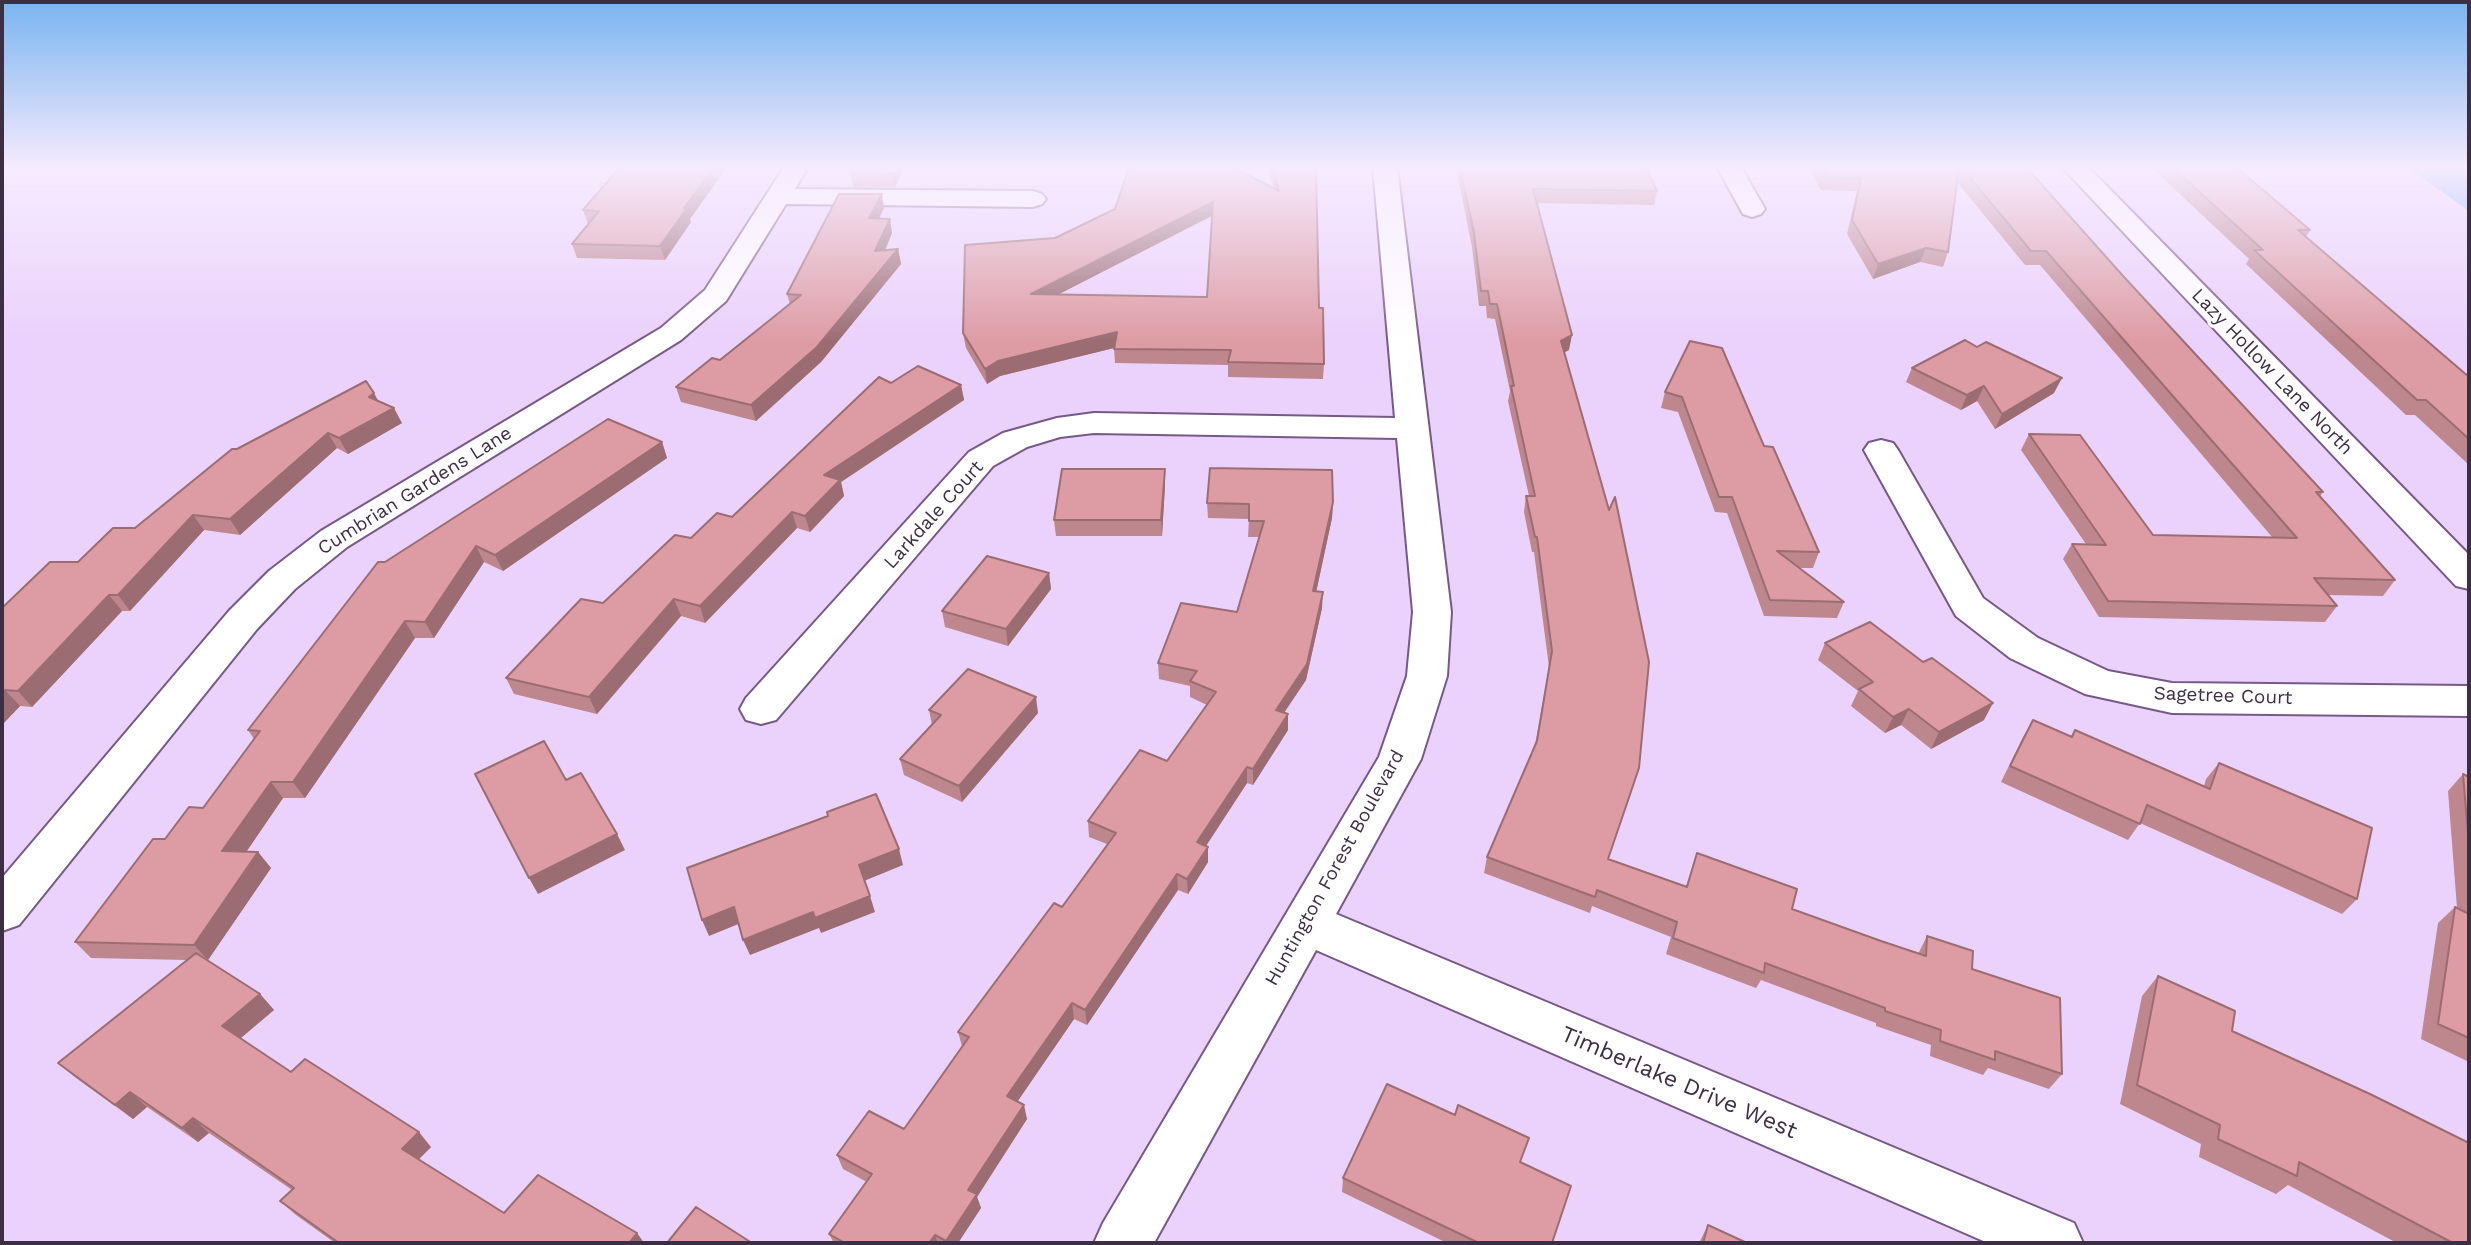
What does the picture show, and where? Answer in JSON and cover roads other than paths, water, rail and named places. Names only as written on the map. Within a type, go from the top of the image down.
[{"type":"street","name":"Cumbrian Gardens Lane","points":[[2,911],[243,620],[282,580],[334,538],[671,334],[716,295],[760,225]]},
{"type":"street","name":"Huntington Forest Boulevard","points":[[1123,1243],[1399,759],[1427,676],[1432,612],[1391,225]]},
{"type":"street","name":"Lazy Hollow Lane North","points":[[2130,225],[2469,577]]},
{"type":"street","name":"Larkdale Court","points":[[761,709],[981,459],[1015,440],[1057,428],[1094,423],[1413,428]]},
{"type":"street","name":"Sagetree Court","points":[[1881,450],[1969,607],[2024,648],[2099,684],[2172,698],[2469,701]]},
{"type":"street","name":"Timberlake Drive West","points":[[1305,923],[2054,1243]]}]
